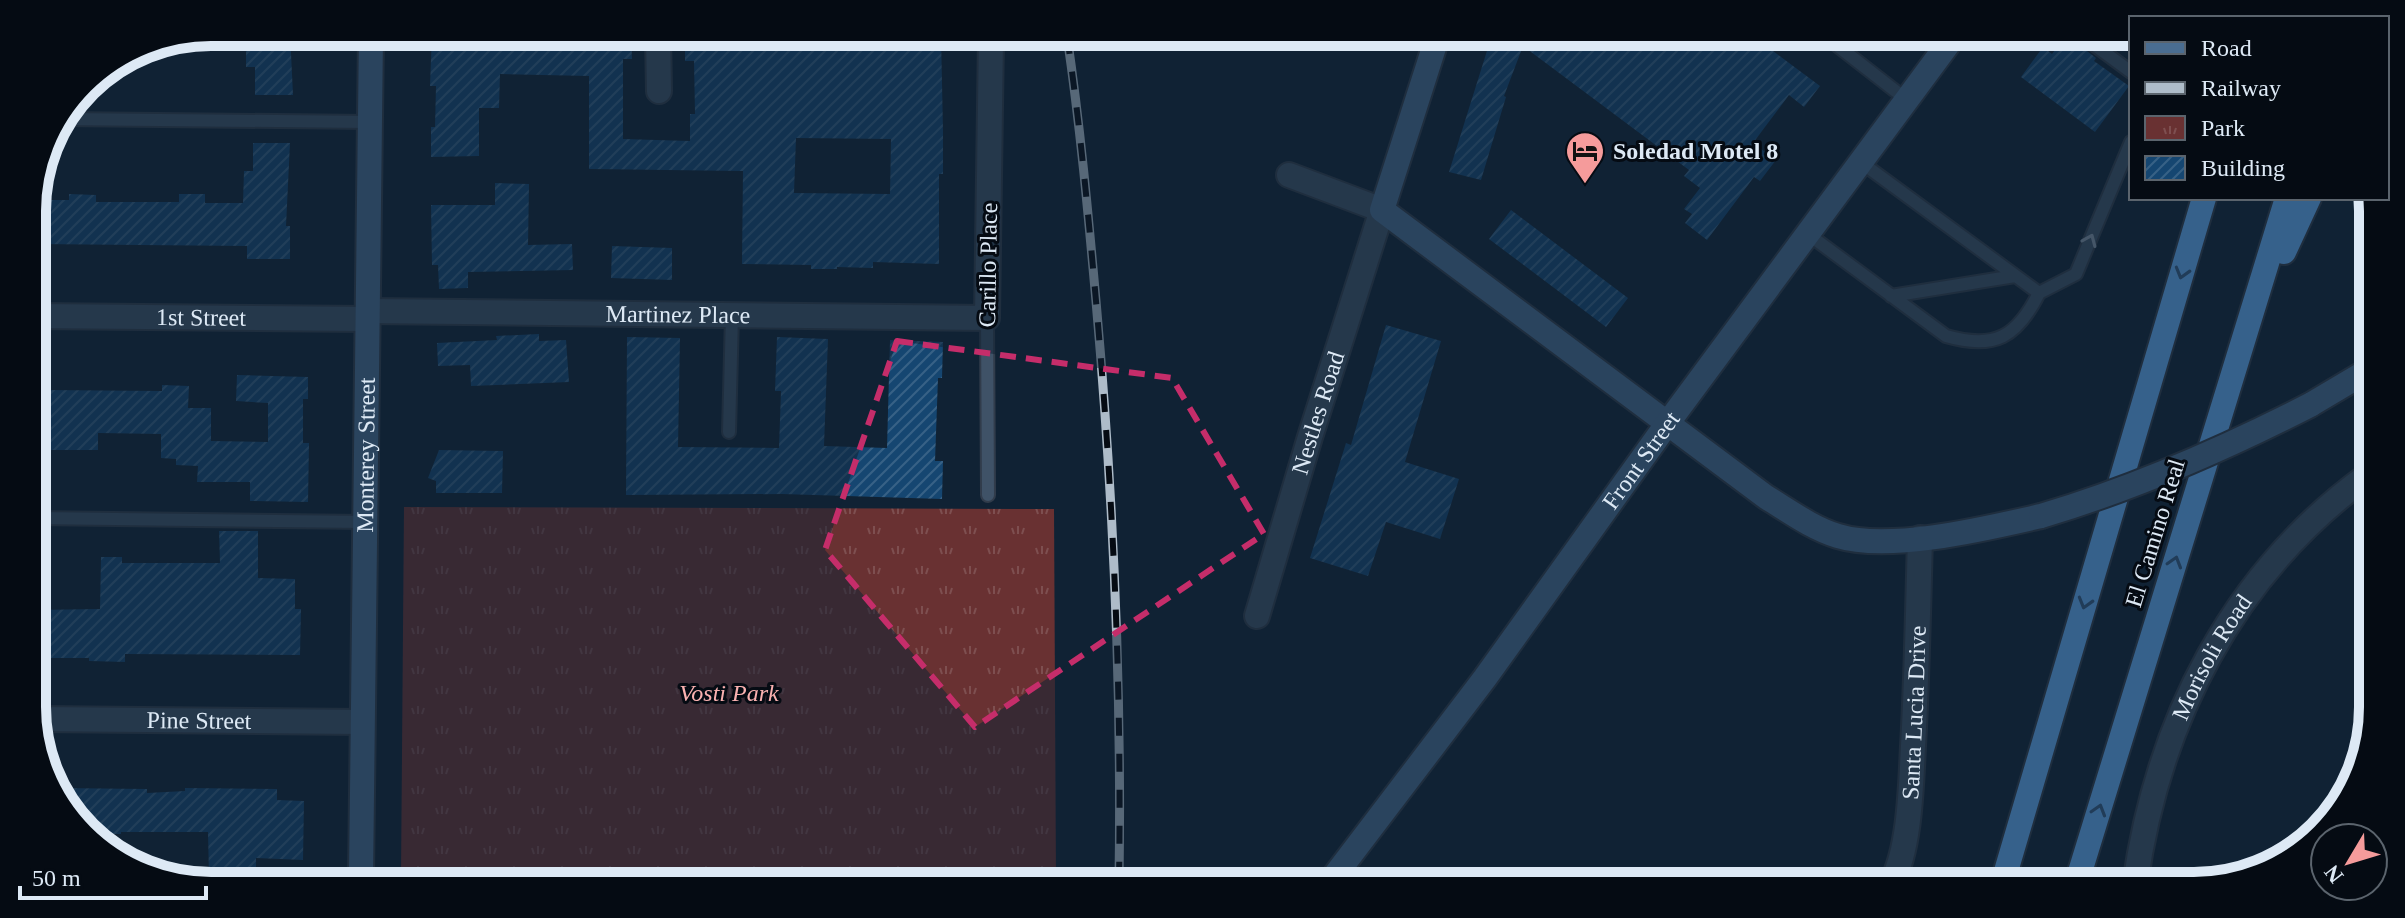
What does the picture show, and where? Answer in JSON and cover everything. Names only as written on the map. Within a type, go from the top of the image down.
[{"type":"highway","name":"El Camino Real","points":[[2006,872],[2203,200]]},
{"type":"highway","name":"El Camino Real","points":[[2080,872],[2286,200]]},
{"type":"highway","points":[[2247,331],[2308,200]]},
{"type":"main road","name":"Monterey Street","points":[[361,872],[371,46]]},
{"type":"main road","name":"Nestles Road","points":[[1382,210],[1434,46]]},
{"type":"main road","name":"Front Street","points":[[1338,872],[1485,678],[1667,424],[1947,46]]},
{"type":"main road","points":[[1382,210],[1766,497],[1838,536],[1869,541],[1981,530],[2103,497],[2173,471],[2242,440],[2359,376]]},
{"type":"street","points":[[658,46],[659,91]]},
{"type":"street","name":"Carillo Place","points":[[987,318],[991,46]]},
{"type":"street","points":[[1289,175],[1382,210]]},
{"type":"street","name":"Nestles Road","points":[[1257,616],[1382,210]]},
{"type":"street","name":"Martinez Place","points":[[368,315],[987,318]]},
{"type":"street","name":"1st Street","points":[[46,316],[368,315]]},
{"type":"street","name":"Morisoli Road","points":[[2137,872],[2151,798],[2182,709],[2205,661],[2239,606],[2278,556],[2331,502],[2359,482]]},
{"type":"street","name":"Santa Lucia Drive","points":[[1897,872],[1911,797],[1920,538]]},
{"type":"street","name":"Pine Street","points":[[47,719],[362,722]]},
{"type":"lane","points":[[1838,46],[1907,100]]},
{"type":"lane","points":[[2096,46],[2129,71]]},
{"type":"lane","points":[[75,119],[370,122]]},
{"type":"lane","points":[[1808,234],[1946,336],[1966,342],[2002,338],[2016,330],[2039,293],[2076,274],[2129,147]]},
{"type":"lane","points":[[1862,163],[2039,293]]},
{"type":"lane","points":[[1891,296],[2015,276]]},
{"type":"lane","points":[[729,432],[732,315]]},
{"type":"lane","name":"Carillo Place","points":[[987,318],[988,495]]},
{"type":"lane","points":[[46,518],[367,522]]},
{"type":"highlighted area","points":[[897,341],[1172,378],[1264,534],[975,727],[825,550]]},
{"type":"green space","name":"Vosti Park","points":[[404,507],[1054,509],[1056,872],[401,872]]},
{"type":"building","points":[[246,46],[291,46],[293,95],[255,95],[255,67],[246,67]]},
{"type":"building","points":[[432,46],[631,46],[632,59],[623,59],[623,139],[690,141],[690,114],[695,114],[694,61],[685,61],[685,46],[941,46],[943,174],[939,174],[939,264],[873,262],[873,268],[811,269],[811,265],[742,264],[743,171],[589,169],[589,76],[500,74],[499,108],[479,108],[479,156],[431,157],[436,86],[430,86]],"holes":[[[796,138],[891,139],[890,194],[794,193]]]},
{"type":"building","points":[[1488,46],[1523,46],[1504,96],[1481,180],[1449,172]]},
{"type":"building","points":[[1523,46],[1766,46],[1820,86],[1804,107],[1789,95],[1753,143],[1776,160],[1760,181],[1754,177],[1707,240],[1685,223],[1692,214],[1684,209],[1700,188],[1684,176],[1689,170]]},
{"type":"building","points":[[2058,46],[2082,46],[2096,58],[2094,61],[2129,86],[2095,132],[2021,77],[2043,47],[2052,54]]},
{"type":"building","points":[[253,143],[290,143],[286,226],[290,226],[290,259],[247,259],[247,246],[46,244],[46,209],[51,209],[51,200],[69,200],[69,194],[96,195],[96,202],[179,202],[179,194],[205,194],[205,203],[243,203],[244,171],[253,171]]},
{"type":"building","points":[[495,183],[529,184],[528,245],[572,244],[573,270],[468,272],[468,288],[439,289],[438,265],[432,265],[431,205],[495,205]]},
{"type":"building","points":[[1511,210],[1628,298],[1606,327],[1489,239]]},
{"type":"building","points":[[612,246],[672,248],[672,280],[611,278]]},
{"type":"building","points":[[1386,325],[1441,341],[1405,462],[1459,479],[1440,539],[1386,522],[1368,576],[1310,558],[1346,443],[1351,445]]},
{"type":"building","points":[[539,334],[539,341],[566,340],[569,382],[471,386],[470,365],[438,366],[437,343]]},
{"type":"building","points":[[627,337],[680,338],[678,447],[779,448],[781,391],[775,391],[777,337],[828,339],[824,446],[887,448],[890,340],[943,342],[942,378],[938,378],[935,461],[943,461],[942,499],[782,494],[626,495]]},
{"type":"building","points":[[237,375],[308,377],[308,399],[303,399],[303,443],[309,443],[308,502],[250,501],[250,482],[197,482],[198,466],[176,465],[176,459],[161,458],[161,434],[98,433],[98,450],[46,450],[48,390],[162,391],[162,385],[189,386],[188,408],[211,408],[211,441],[268,442],[268,403],[236,401]]},
{"type":"building","points":[[439,450],[503,451],[502,493],[436,493],[436,481],[428,478]]},
{"type":"building","points":[[219,531],[258,531],[258,578],[295,579],[295,609],[301,609],[300,655],[125,654],[125,662],[46,658],[46,610],[100,609],[101,557],[122,557],[122,563],[220,563]]},
{"type":"building","points":[[68,788],[147,789],[147,793],[185,791],[185,788],[277,789],[277,800],[304,801],[303,860],[256,858],[256,872],[209,872],[208,832],[107,834],[87,816]]},
{"type":"railway","points":[[1068,46],[1087,201],[1107,445],[1118,663],[1119,872]]},
{"type":"place","name":"Soledad Motel 8","points":[[1585,185]]}]
